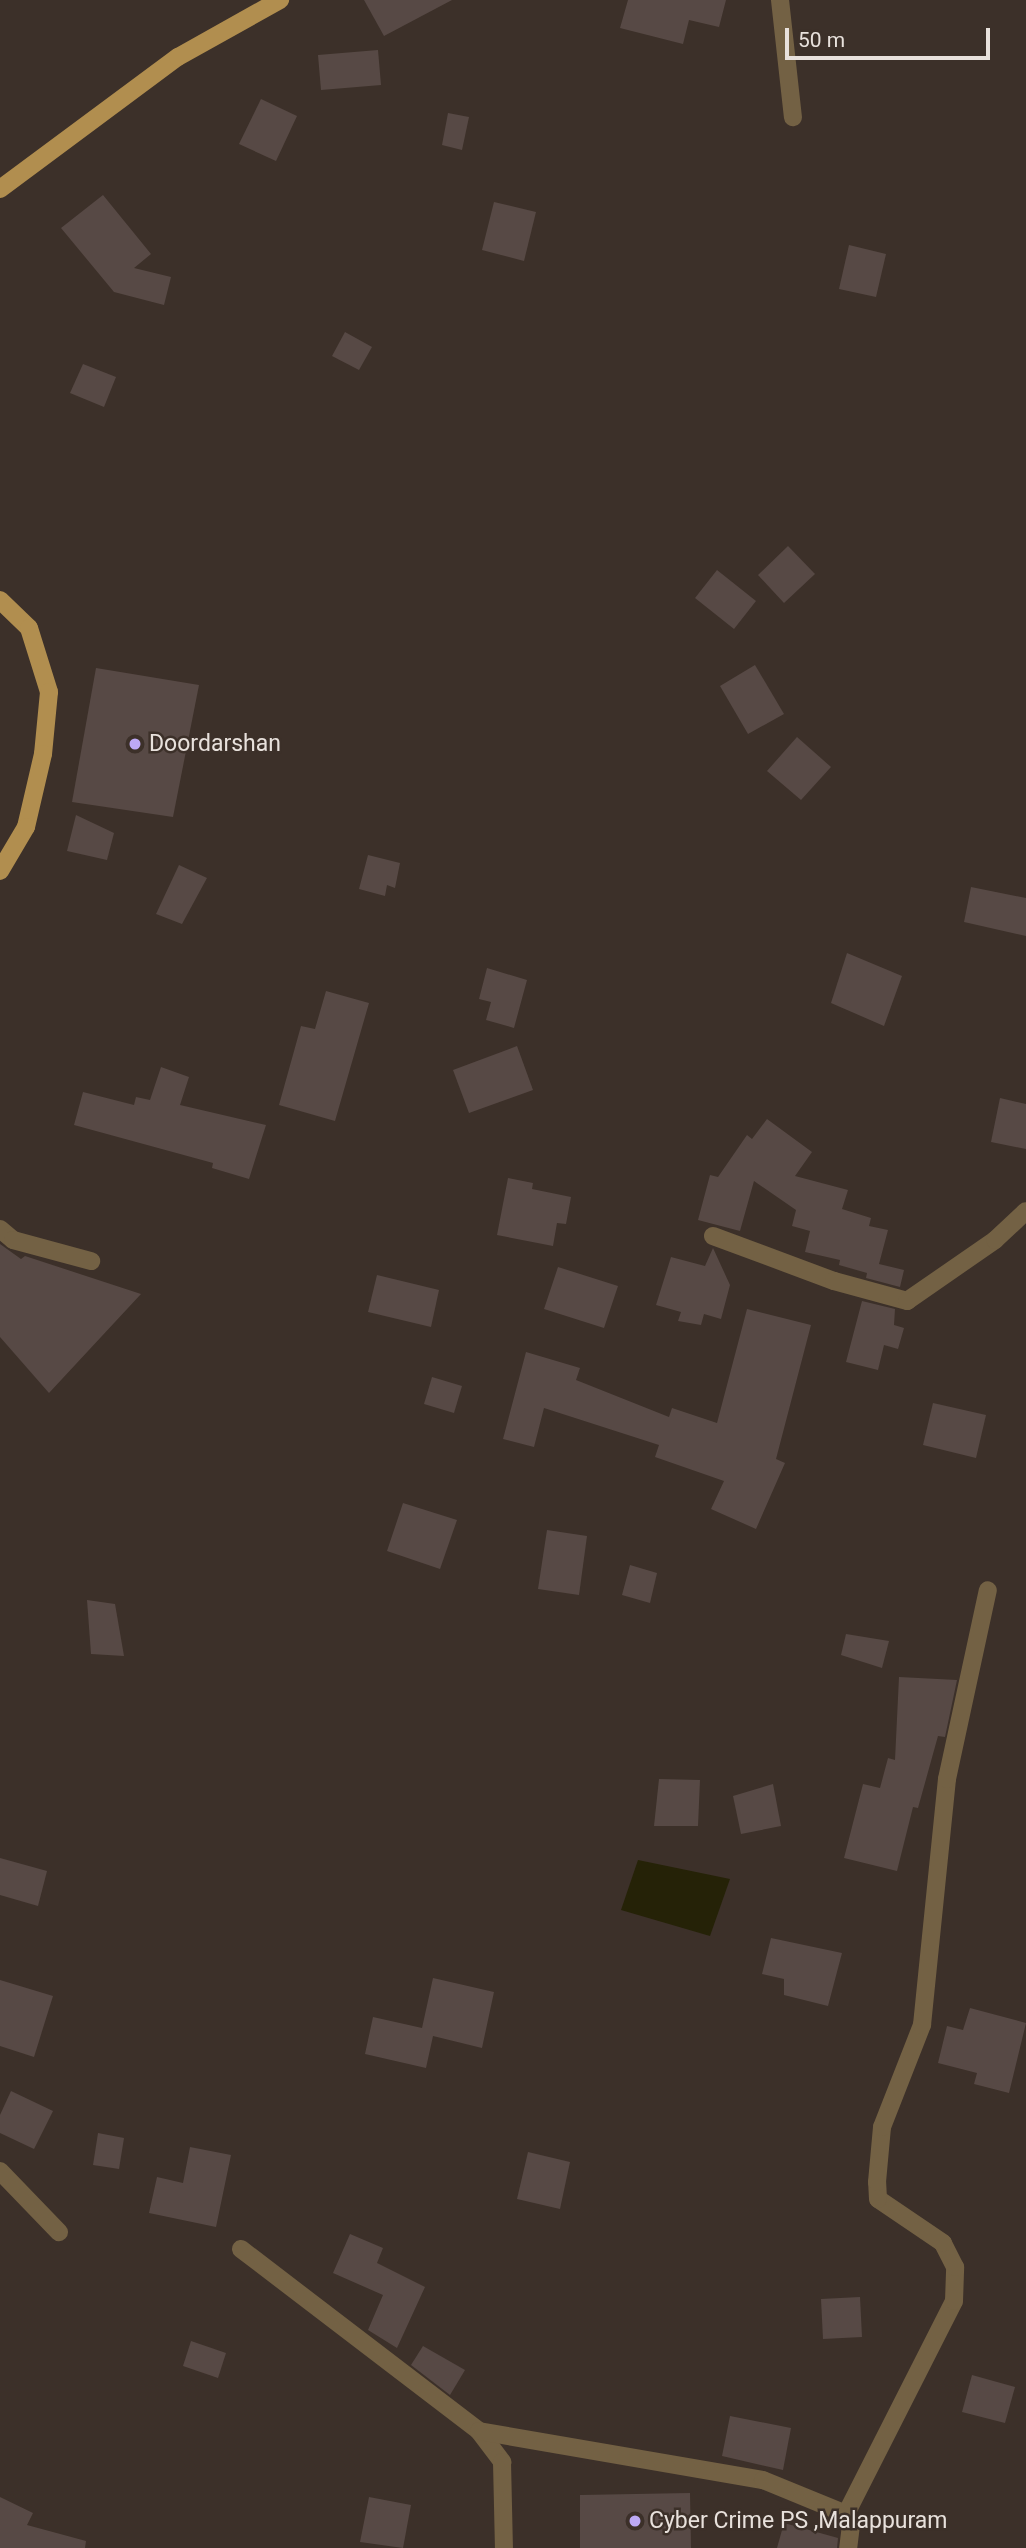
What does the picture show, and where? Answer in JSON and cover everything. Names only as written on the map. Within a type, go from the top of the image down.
[{"type":"main road","points":[[0,189],[178,57],[280,0]]},
{"type":"main road","points":[[0,600],[29,628],[48,692],[43,754],[26,827],[0,871]]},
{"type":"street","points":[[780,0],[793,117]]},
{"type":"street","points":[[713,1236],[834,1281],[907,1301],[995,1240],[1026,1211]]},
{"type":"street","points":[[0,1229],[13,1240],[91,1261]]},
{"type":"street","points":[[846,2514],[954,2301],[955,2267],[943,2243],[878,2199],[877,2182],[882,2127],[922,2025],[947,1779],[988,1591]]},
{"type":"street","points":[[0,2171],[59,2232]]},
{"type":"street","points":[[241,2249],[479,2431],[502,2462],[504,2548]]},
{"type":"street","points":[[479,2431],[763,2480],[846,2514],[851,2525],[848,2548]]},
{"type":"shaded area","points":[[638,1860],[730,1879],[710,1936],[621,1910]]},
{"type":"building","points":[[364,0],[452,0],[384,36]]},
{"type":"building","points":[[628,0],[726,0],[719,27],[689,20],[683,44],[620,28]]},
{"type":"building","points":[[378,50],[381,85],[321,90],[318,55]]},
{"type":"building","points":[[261,99],[297,116],[276,161],[239,144]]},
{"type":"building","points":[[448,113],[469,117],[462,150],[442,145]]},
{"type":"building","points":[[103,195],[151,254],[134,268],[171,277],[164,305],[114,292],[61,228]]},
{"type":"building","points":[[494,202],[536,212],[524,261],[482,250]]},
{"type":"building","points":[[849,245],[886,254],[876,297],[839,289]]},
{"type":"building","points":[[345,332],[372,347],[359,370],[332,356]]},
{"type":"building","points":[[83,364],[116,377],[104,407],[70,393]]},
{"type":"building","points":[[788,546],[815,574],[784,603],[758,575]]},
{"type":"building","points":[[717,570],[756,601],[734,629],[695,598]]},
{"type":"building","points":[[755,665],[784,714],[748,734],[720,686]]},
{"type":"building","name":"Doordarshan","points":[[96,668],[199,685],[173,817],[72,802]]},
{"type":"building","points":[[797,737],[831,767],[801,800],[767,771]]},
{"type":"building","points":[[76,815],[114,833],[107,860],[67,851]]},
{"type":"building","points":[[368,855],[400,863],[395,888],[387,885],[385,896],[359,889]]},
{"type":"building","points":[[179,865],[207,878],[182,924],[156,914]]},
{"type":"building","points":[[971,887],[1026,898],[1026,936],[964,922]]},
{"type":"building","points":[[847,953],[902,976],[884,1026],[831,1003]]},
{"type":"building","points":[[487,968],[527,980],[514,1028],[486,1020],[491,1002],[479,999]]},
{"type":"building","points":[[326,991],[369,1003],[335,1121],[279,1105],[301,1026],[315,1029]]},
{"type":"building","points":[[517,1046],[533,1090],[469,1113],[453,1070]]},
{"type":"building","points":[[161,1067],[189,1077],[180,1105],[266,1125],[249,1179],[212,1168],[213,1163],[74,1125],[83,1092],[134,1105],[136,1097],[150,1100]]},
{"type":"building","points":[[1000,1098],[1026,1104],[1026,1149],[991,1142]]},
{"type":"building","points":[[767,1119],[812,1152],[795,1176],[848,1190],[842,1209],[871,1218],[869,1226],[888,1230],[879,1264],[904,1270],[900,1287],[866,1278],[867,1273],[839,1265],[840,1260],[805,1252],[810,1231],[792,1226],[796,1210],[754,1181],[740,1231],[698,1220],[710,1175],[718,1177],[747,1135],[752,1139]]},
{"type":"building","points":[[508,1178],[533,1183],[532,1189],[571,1197],[566,1224],[557,1223],[553,1246],[497,1235]]},
{"type":"building","points":[[0,1244],[21,1259],[25,1256],[141,1294],[49,1393],[0,1337]]},
{"type":"building","points":[[713,1248],[730,1285],[721,1319],[704,1314],[701,1325],[678,1321],[681,1312],[656,1305],[671,1257],[705,1266]]},
{"type":"building","points":[[558,1267],[618,1286],[604,1328],[544,1309]]},
{"type":"building","points":[[377,1275],[439,1290],[431,1327],[368,1312]]},
{"type":"building","points":[[862,1301],[895,1309],[894,1325],[904,1328],[898,1349],[884,1345],[878,1370],[846,1362]]},
{"type":"building","points":[[747,1309],[811,1325],[776,1459],[785,1463],[756,1529],[711,1509],[724,1481],[655,1457],[659,1445],[544,1408],[534,1447],[503,1439],[526,1352],[580,1368],[576,1380],[669,1417],[672,1408],[717,1423]]},
{"type":"building","points":[[432,1377],[462,1386],[454,1413],[424,1404]]},
{"type":"building","points":[[933,1403],[986,1415],[976,1458],[923,1445]]},
{"type":"building","points":[[403,1503],[457,1520],[440,1569],[387,1551]]},
{"type":"building","points":[[547,1530],[587,1536],[579,1595],[538,1589]]},
{"type":"building","points":[[630,1565],[657,1573],[650,1603],[622,1595]]},
{"type":"building","points":[[87,1600],[115,1604],[124,1656],[91,1654]]},
{"type":"building","points":[[846,1634],[889,1641],[882,1668],[841,1655]]},
{"type":"building","points":[[899,1677],[957,1680],[945,1737],[938,1736],[918,1808],[913,1807],[897,1871],[844,1858],[863,1784],[880,1788],[888,1758],[895,1760]]},
{"type":"building","points":[[659,1779],[700,1780],[698,1826],[654,1826]]},
{"type":"building","points":[[773,1784],[781,1826],[741,1834],[733,1796]]},
{"type":"building","points":[[0,1858],[47,1871],[38,1906],[0,1895]]},
{"type":"building","points":[[771,1938],[842,1953],[828,2006],[784,1995],[784,1979],[762,1974]]},
{"type":"building","points":[[433,1978],[494,1992],[482,2048],[433,2036],[426,2068],[365,2054],[373,2017],[422,2028]]},
{"type":"building","points":[[0,1980],[53,1996],[34,2057],[0,2046]]},
{"type":"building","points":[[970,2008],[1026,2023],[1009,2093],[974,2084],[977,2073],[938,2063],[947,2026],[963,2030]]},
{"type":"building","points":[[11,2091],[53,2111],[34,2149],[0,2133],[0,2115]]},
{"type":"building","points":[[98,2133],[124,2138],[119,2169],[93,2165]]},
{"type":"building","points":[[190,2147],[231,2155],[216,2227],[149,2213],[157,2177],[183,2183]]},
{"type":"building","points":[[528,2152],[570,2162],[560,2209],[517,2199]]},
{"type":"building","points":[[350,2234],[383,2248],[377,2263],[425,2287],[397,2348],[368,2330],[383,2295],[333,2273]]},
{"type":"building","points":[[860,2297],[862,2337],[823,2339],[821,2299]]},
{"type":"building","points":[[191,2341],[226,2353],[218,2378],[183,2366]]},
{"type":"building","points":[[423,2346],[465,2370],[450,2395],[411,2365]]},
{"type":"building","points":[[972,2375],[1015,2387],[1005,2423],[962,2412]]},
{"type":"building","points":[[730,2416],[791,2428],[783,2470],[722,2456]]},
{"type":"building","name":"Cyber Crime PS ,Malappuram","points":[[690,2493],[691,2548],[580,2548],[580,2495]]},
{"type":"building","points":[[0,2497],[33,2513],[27,2525],[86,2541],[85,2548],[0,2548]]},
{"type":"building","points":[[369,2497],[411,2505],[403,2548],[360,2542]]},
{"type":"building","points":[[784,2523],[838,2538],[837,2548],[777,2548]]},
{"type":"place","name":"Doordarshan","points":[[135,744]]},
{"type":"place","name":"Cyber Crime PS ,Malappuram","points":[[635,2521]]}]
